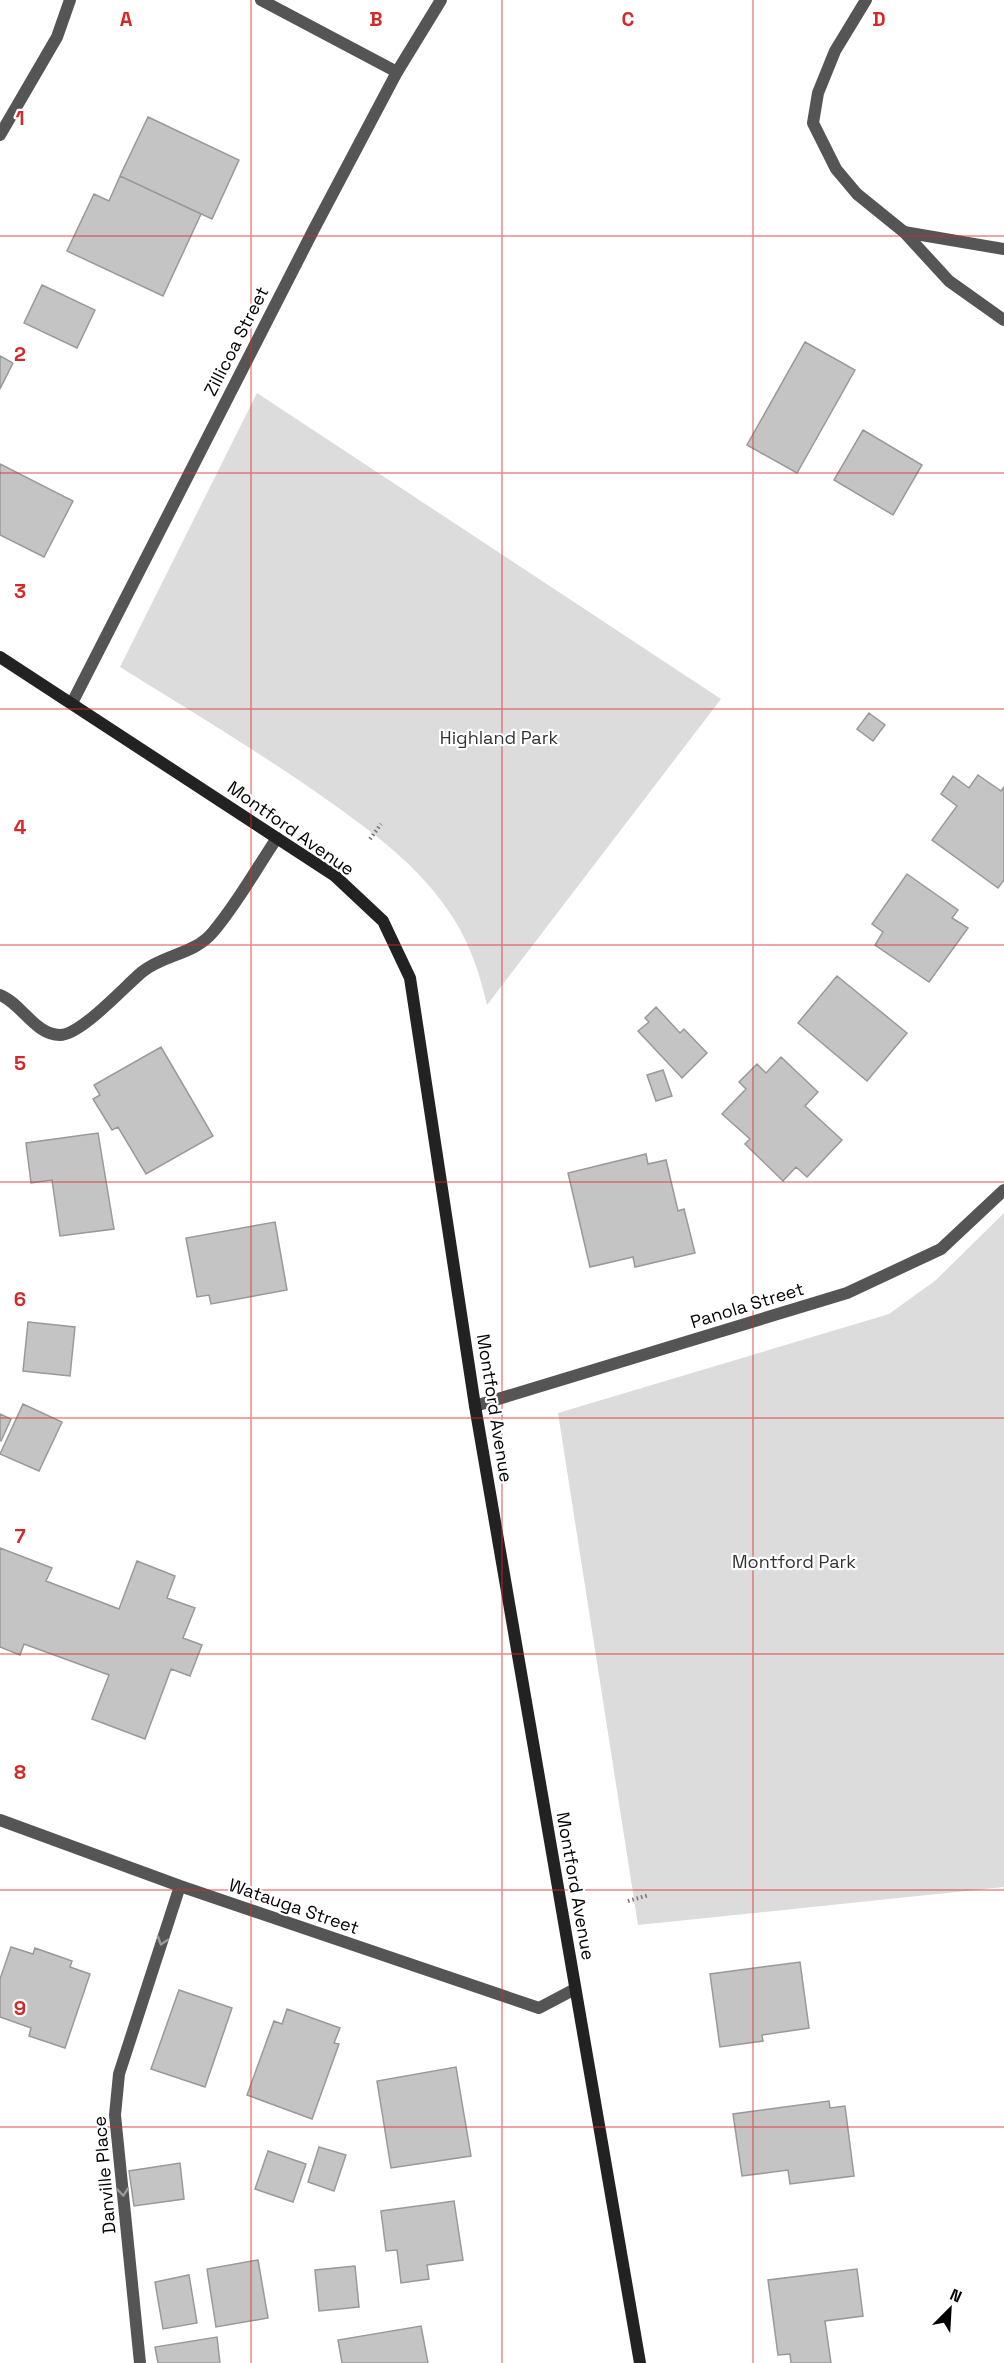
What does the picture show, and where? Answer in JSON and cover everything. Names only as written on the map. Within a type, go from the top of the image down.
[{"type":"street","points":[[0,135],[57,37],[69,0]]},
{"type":"street","points":[[261,0],[397,72]]},
{"type":"street","name":"Zillicoa Street","points":[[72,703],[397,72],[441,0]]},
{"type":"street","points":[[866,0],[835,51],[818,93],[813,123],[836,169],[857,194],[904,232],[949,281],[1004,320]]},
{"type":"street","points":[[904,232],[1004,249]]},
{"type":"street","name":"Montford Avenue","points":[[0,657],[335,876],[382,921],[410,978],[475,1406],[640,2363]]},
{"type":"street","points":[[0,995],[46,1032],[61,1035],[85,1023],[144,971],[162,959],[189,952],[212,934],[277,838]]},
{"type":"street","name":"Panola Street","points":[[475,1406],[847,1293],[941,1250],[1004,1190]]},
{"type":"street","name":"Watauga Street","points":[[0,1820],[180,1886],[539,2008],[575,1989]]},
{"type":"street","name":"Danville Place","points":[[140,2363],[116,2115],[119,2074],[180,1886]]},
{"type":"path","points":[[370,839],[381,824]]},
{"type":"path","points":[[627,1901],[649,1895]]},
{"type":"green space","name":"Highland Park","points":[[257,393],[721,699],[487,1005],[474,962],[461,931],[441,901],[410,865],[374,834],[316,792],[120,667]]},
{"type":"green space","name":"Montford Park","points":[[1004,1213],[1004,1887],[638,1925],[558,1413],[889,1314],[936,1280]]},
{"type":"building","points":[[148,117],[239,160],[212,219],[120,176]]},
{"type":"building","points":[[120,176],[201,214],[163,296],[67,251],[94,194],[109,201]]},
{"type":"building","points":[[42,285],[95,310],[77,348],[24,323]]},
{"type":"building","points":[[805,342],[855,370],[797,473],[747,445]]},
{"type":"building","points":[[0,356],[13,363],[0,389]]},
{"type":"building","points":[[863,430],[922,465],[893,515],[834,480]]},
{"type":"building","points":[[0,464],[73,501],[44,557],[0,535]]},
{"type":"building","points":[[869,713],[885,725],[873,741],[857,729]]},
{"type":"building","points":[[978,775],[1001,791],[1004,787],[1004,880],[998,888],[932,840],[957,806],[941,794],[953,776],[969,788]]},
{"type":"building","points":[[907,874],[958,910],[952,918],[968,928],[929,982],[875,945],[883,932],[872,924]]},
{"type":"building","points":[[837,976],[907,1033],[867,1081],[798,1023]]},
{"type":"building","points":[[656,1007],[680,1033],[684,1029],[707,1053],[682,1078],[638,1031],[649,1022],[645,1018]]},
{"type":"building","points":[[161,1047],[213,1136],[146,1174],[118,1127],[112,1130],[93,1099],[100,1095],[94,1085]]},
{"type":"building","points":[[781,1057],[818,1092],[805,1106],[842,1140],[807,1177],[796,1167],[783,1181],[745,1144],[750,1139],[722,1114],[746,1089],[739,1082],[757,1064],[766,1073]]},
{"type":"building","points":[[663,1070],[672,1096],[656,1101],[647,1075]]},
{"type":"building","points":[[98,1133],[114,1229],[60,1236],[52,1180],[31,1183],[26,1143]]},
{"type":"building","points":[[646,1154],[648,1164],[666,1160],[678,1211],[684,1209],[695,1253],[635,1267],[633,1257],[590,1267],[568,1173]]},
{"type":"building","points":[[275,1222],[287,1290],[211,1304],[209,1295],[197,1297],[186,1238]]},
{"type":"building","points":[[28,1322],[75,1327],[70,1376],[23,1371]]},
{"type":"building","points":[[23,1404],[62,1422],[39,1471],[0,1454]]},
{"type":"building","points":[[0,1414],[11,1419],[1,1441],[0,1440]]},
{"type":"building","points":[[0,1548],[52,1568],[46,1581],[119,1609],[137,1561],[175,1576],[167,1598],[195,1608],[183,1638],[202,1645],[190,1676],[171,1669],[145,1739],[92,1719],[109,1675],[24,1644],[20,1655],[0,1647]]},
{"type":"building","points":[[11,1947],[33,1954],[35,1948],[72,1961],[70,1967],[90,1974],[65,2048],[29,2036],[31,2028],[0,2017],[0,1979]]},
{"type":"building","points":[[800,1962],[809,2028],[762,2035],[763,2041],[720,2047],[710,1974]]},
{"type":"building","points":[[179,1990],[232,2008],[205,2087],[151,2069]]},
{"type":"building","points":[[287,2009],[340,2028],[334,2043],[339,2044],[312,2119],[247,2095],[274,2021],[282,2024]]},
{"type":"building","points":[[456,2067],[471,2156],[391,2168],[377,2081]]},
{"type":"building","points":[[829,2101],[830,2108],[845,2106],[854,2176],[790,2184],[788,2170],[742,2176],[733,2114]]},
{"type":"building","points":[[319,2147],[346,2155],[334,2191],[308,2182]]},
{"type":"building","points":[[268,2151],[306,2164],[293,2202],[255,2189]]},
{"type":"building","points":[[180,2163],[184,2199],[134,2206],[129,2171]]},
{"type":"building","points":[[454,2201],[463,2260],[427,2265],[429,2279],[401,2283],[397,2250],[386,2251],[381,2211]]},
{"type":"building","points":[[258,2260],[268,2318],[216,2327],[207,2269]]},
{"type":"building","points":[[355,2266],[359,2307],[319,2311],[315,2270]]},
{"type":"building","points":[[857,2269],[863,2316],[825,2321],[831,2363],[791,2363],[790,2354],[778,2355],[768,2280]]},
{"type":"building","points":[[189,2275],[197,2323],[163,2329],[155,2282]]},
{"type":"building","points":[[421,2326],[428,2363],[342,2363],[338,2340]]},
{"type":"building","points":[[217,2337],[220,2363],[158,2363],[155,2347]]}]
